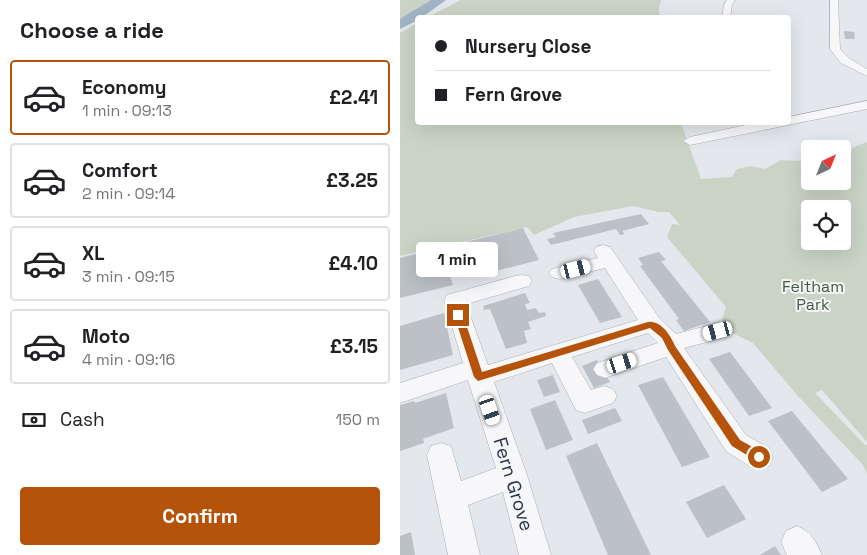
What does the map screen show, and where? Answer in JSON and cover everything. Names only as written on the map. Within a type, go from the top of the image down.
[{"type":"street","points":[[726,15],[731,0]]},
{"type":"street","points":[[834,0],[835,49],[839,56],[849,64],[867,73]]},
{"type":"street","points":[[791,121],[867,105]]},
{"type":"street","points":[[690,141],[767,125]]},
{"type":"street","points":[[559,273],[606,256],[652,324],[666,336],[736,443],[759,457]]},
{"type":"street","name":"Fern Grove","points":[[522,281],[454,300],[477,373],[513,475],[535,555]]},
{"type":"street","points":[[400,393],[558,353],[652,324]]},
{"type":"street","points":[[605,369],[671,345],[718,331]]},
{"type":"street","points":[[558,353],[585,403],[604,396]]},
{"type":"street","points":[[441,455],[464,555]]},
{"type":"street","points":[[451,498],[513,475]]},
{"type":"green space","points":[[400,0],[437,0],[414,15],[400,21]]},
{"type":"green space","points":[[461,0],[661,0],[659,15],[432,15]]},
{"type":"green space","name":"Feltham Park","points":[[415,24],[415,125],[682,125],[701,179],[732,177],[737,169],[751,166],[765,169],[781,160],[801,161],[801,190],[851,190],[851,150],[867,142],[867,442],[822,390],[815,393],[867,445],[867,473],[863,465],[798,396],[753,343],[720,327],[726,307],[667,237],[672,224],[680,225],[669,212],[659,212],[633,206],[574,217],[534,235],[527,227],[400,256],[400,33]]},
{"type":"building","points":[[844,31],[854,32],[855,39],[845,39]]},
{"type":"building","points":[[641,214],[649,224],[622,231],[625,234],[620,235],[616,229],[551,245],[547,239],[556,237],[553,233]]},
{"type":"building","points":[[523,228],[539,260],[480,275],[466,242]]},
{"type":"building","points":[[442,247],[454,273],[449,274],[453,285],[400,298],[400,258]]},
{"type":"building","points":[[659,252],[666,260],[661,261],[710,322],[684,331],[676,320],[679,319],[640,266],[643,265],[638,258]]},
{"type":"building","points":[[598,279],[622,317],[600,323],[578,285]]},
{"type":"building","points":[[525,293],[530,303],[525,304],[527,310],[536,308],[539,313],[545,312],[546,316],[528,322],[531,329],[524,331],[527,343],[506,349],[490,309],[484,310],[483,306]]},
{"type":"building","points":[[444,313],[453,355],[400,370],[400,326]]},
{"type":"building","points":[[730,352],[772,408],[749,416],[709,359]]},
{"type":"building","points":[[597,360],[610,382],[594,388],[582,366]]},
{"type":"building","points":[[553,375],[560,392],[544,397],[537,380]]},
{"type":"building","points":[[663,377],[710,457],[682,467],[638,385]]},
{"type":"building","points":[[446,393],[454,428],[423,439],[424,443],[400,451],[400,405],[414,401],[415,403]]},
{"type":"building","points":[[555,400],[573,440],[546,450],[530,409]]},
{"type":"building","points":[[615,408],[622,421],[588,434],[582,420]]},
{"type":"building","points":[[792,411],[848,479],[822,492],[768,421]]},
{"type":"building","points":[[597,443],[651,555],[608,555],[566,456]]},
{"type":"building","points":[[724,485],[746,519],[707,538],[686,502]]},
{"type":"building","points":[[411,532],[415,555],[400,555],[400,536]]},
{"type":"building","points":[[775,546],[781,555],[760,555]]},
{"type":"waterway","points":[[416,15],[440,0]]},
{"type":"waterway","points":[[400,25],[415,16]]},
{"type":"route","points":[[458,315],[478,377],[652,324],[666,336],[671,347],[736,443],[759,457]]}]
